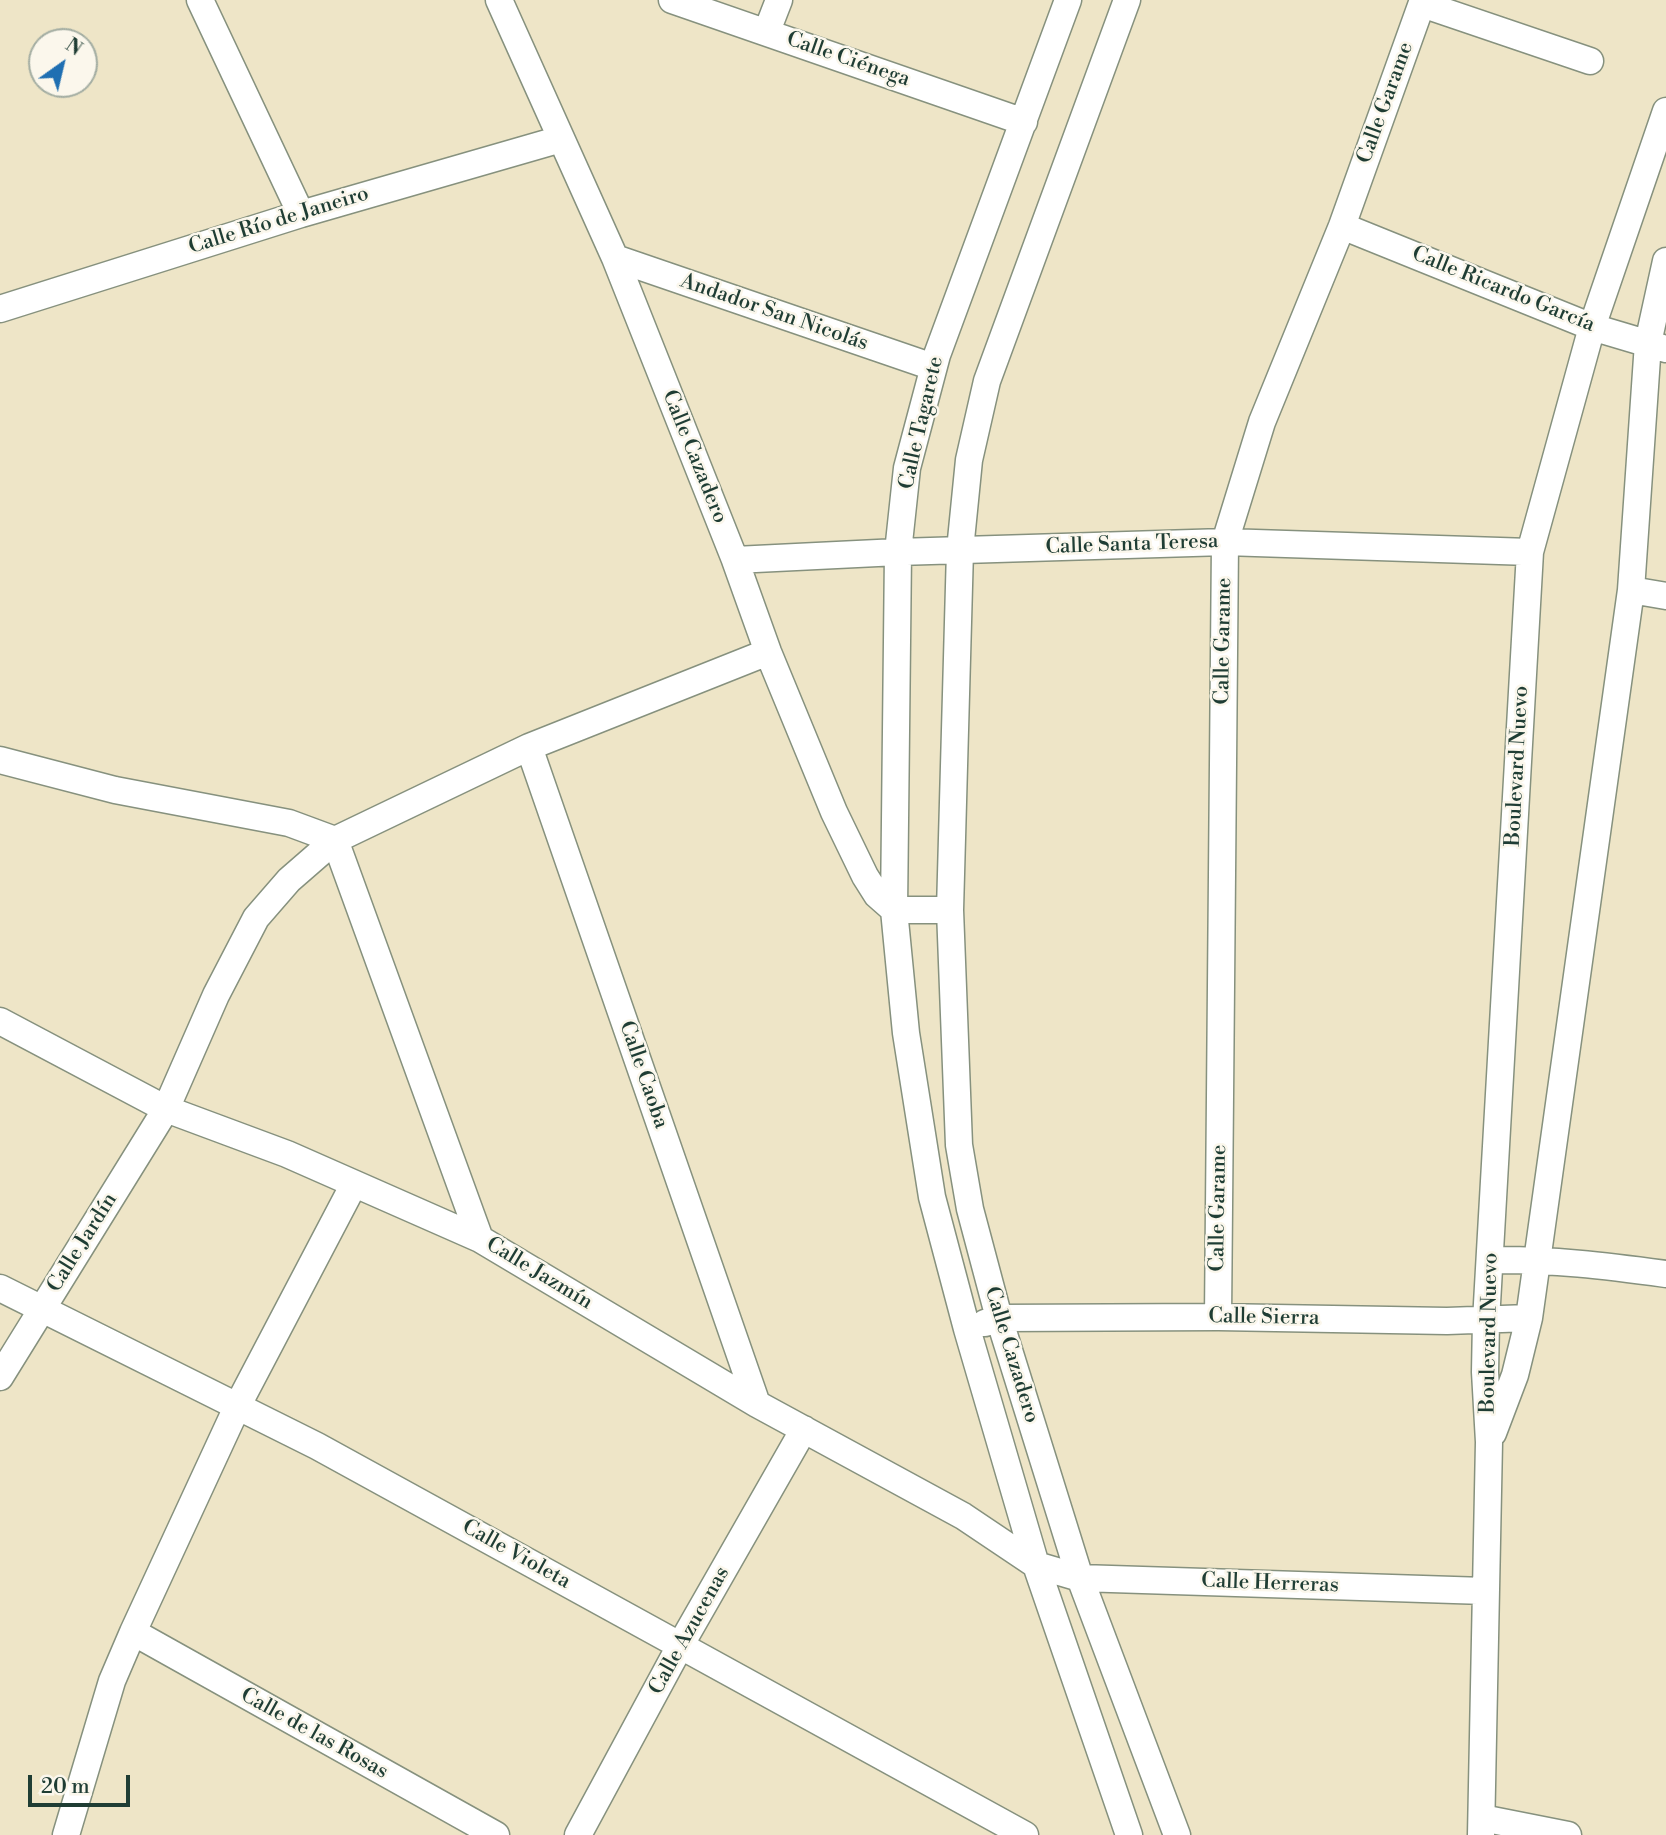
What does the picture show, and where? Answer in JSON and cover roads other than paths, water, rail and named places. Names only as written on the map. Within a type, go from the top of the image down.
[{"type":"street","points":[[200,0],[301,214]]},
{"type":"street","name":"Calle Cazadero","points":[[499,0],[615,258],[735,560],[768,652],[852,853],[877,895],[894,910],[906,1033],[932,1197],[967,1329],[1057,1571],[1177,1835]]},
{"type":"street","name":"Calle Ciénega","points":[[672,0],[1024,122]]},
{"type":"street","points":[[767,31],[779,0]]},
{"type":"street","name":"Calle Tagarete","points":[[894,910],[898,552],[907,468],[933,367],[1068,0]]},
{"type":"street","points":[[894,910],[950,910],[960,550],[969,460],[987,381],[1127,0]]},
{"type":"street","points":[[1422,2],[1590,61]]},
{"type":"street","name":"Calle Garame","points":[[1218,1317],[1225,542],[1262,422],[1342,226],[1422,2]]},
{"type":"street","name":"Boulevard Nuevo","points":[[1482,1826],[1489,1441],[1485,1372],[1486,1321],[1530,552],[1592,327],[1666,111]]},
{"type":"street","name":"Calle Río de Janeiro","points":[[0,309],[301,214],[561,139]]},
{"type":"street","name":"Calle Ricardo García","points":[[1342,226],[1592,327],[1657,346]]},
{"type":"street","name":"Andador San Nicolás","points":[[615,258],[933,367]]},
{"type":"street","name":"Boulevard Nuevo","points":[[1489,1441],[1515,1375],[1529,1318],[1535,1260],[1631,590],[1666,261]]},
{"type":"street","name":"Calle Santa Teresa","points":[[735,560],[1225,542],[1530,552]]},
{"type":"street","points":[[1631,590],[1666,596]]},
{"type":"street","name":"Calle Jardín","points":[[0,1377],[166,1109],[216,995],[256,918],[289,880],[335,841],[529,747],[768,652]]},
{"type":"street","name":"Calle Caoba","points":[[529,747],[757,1404]]},
{"type":"street","points":[[0,760],[115,790],[289,823],[335,841],[480,1239]]},
{"type":"street","name":"Calle Cazadero","points":[[950,910],[959,1145],[970,1209],[999,1318],[1057,1571],[1129,1835]]},
{"type":"street","name":"Calle Jazmín","points":[[0,1021],[166,1109],[287,1154],[480,1239],[757,1404],[963,1516],[1057,1571]]},
{"type":"street","points":[[66,1835],[112,1681],[132,1632],[238,1405],[354,1184]]},
{"type":"street","points":[[1490,1261],[1535,1260],[1666,1274]]},
{"type":"street","name":"Calle Violeta","points":[[0,1288],[317,1446],[1025,1835]]},
{"type":"street","name":"Calle Sierra","points":[[967,1329],[999,1318],[1218,1317],[1486,1321],[1529,1318]]},
{"type":"street","name":"Calle Azucenas","points":[[578,1835],[680,1646],[803,1429]]},
{"type":"street","name":"Calle Herreras","points":[[1057,1571],[1485,1591]]},
{"type":"street","name":"Calle de las Rosas","points":[[132,1632],[496,1835]]},
{"type":"street","points":[[1482,1826],[1568,1835]]}]
